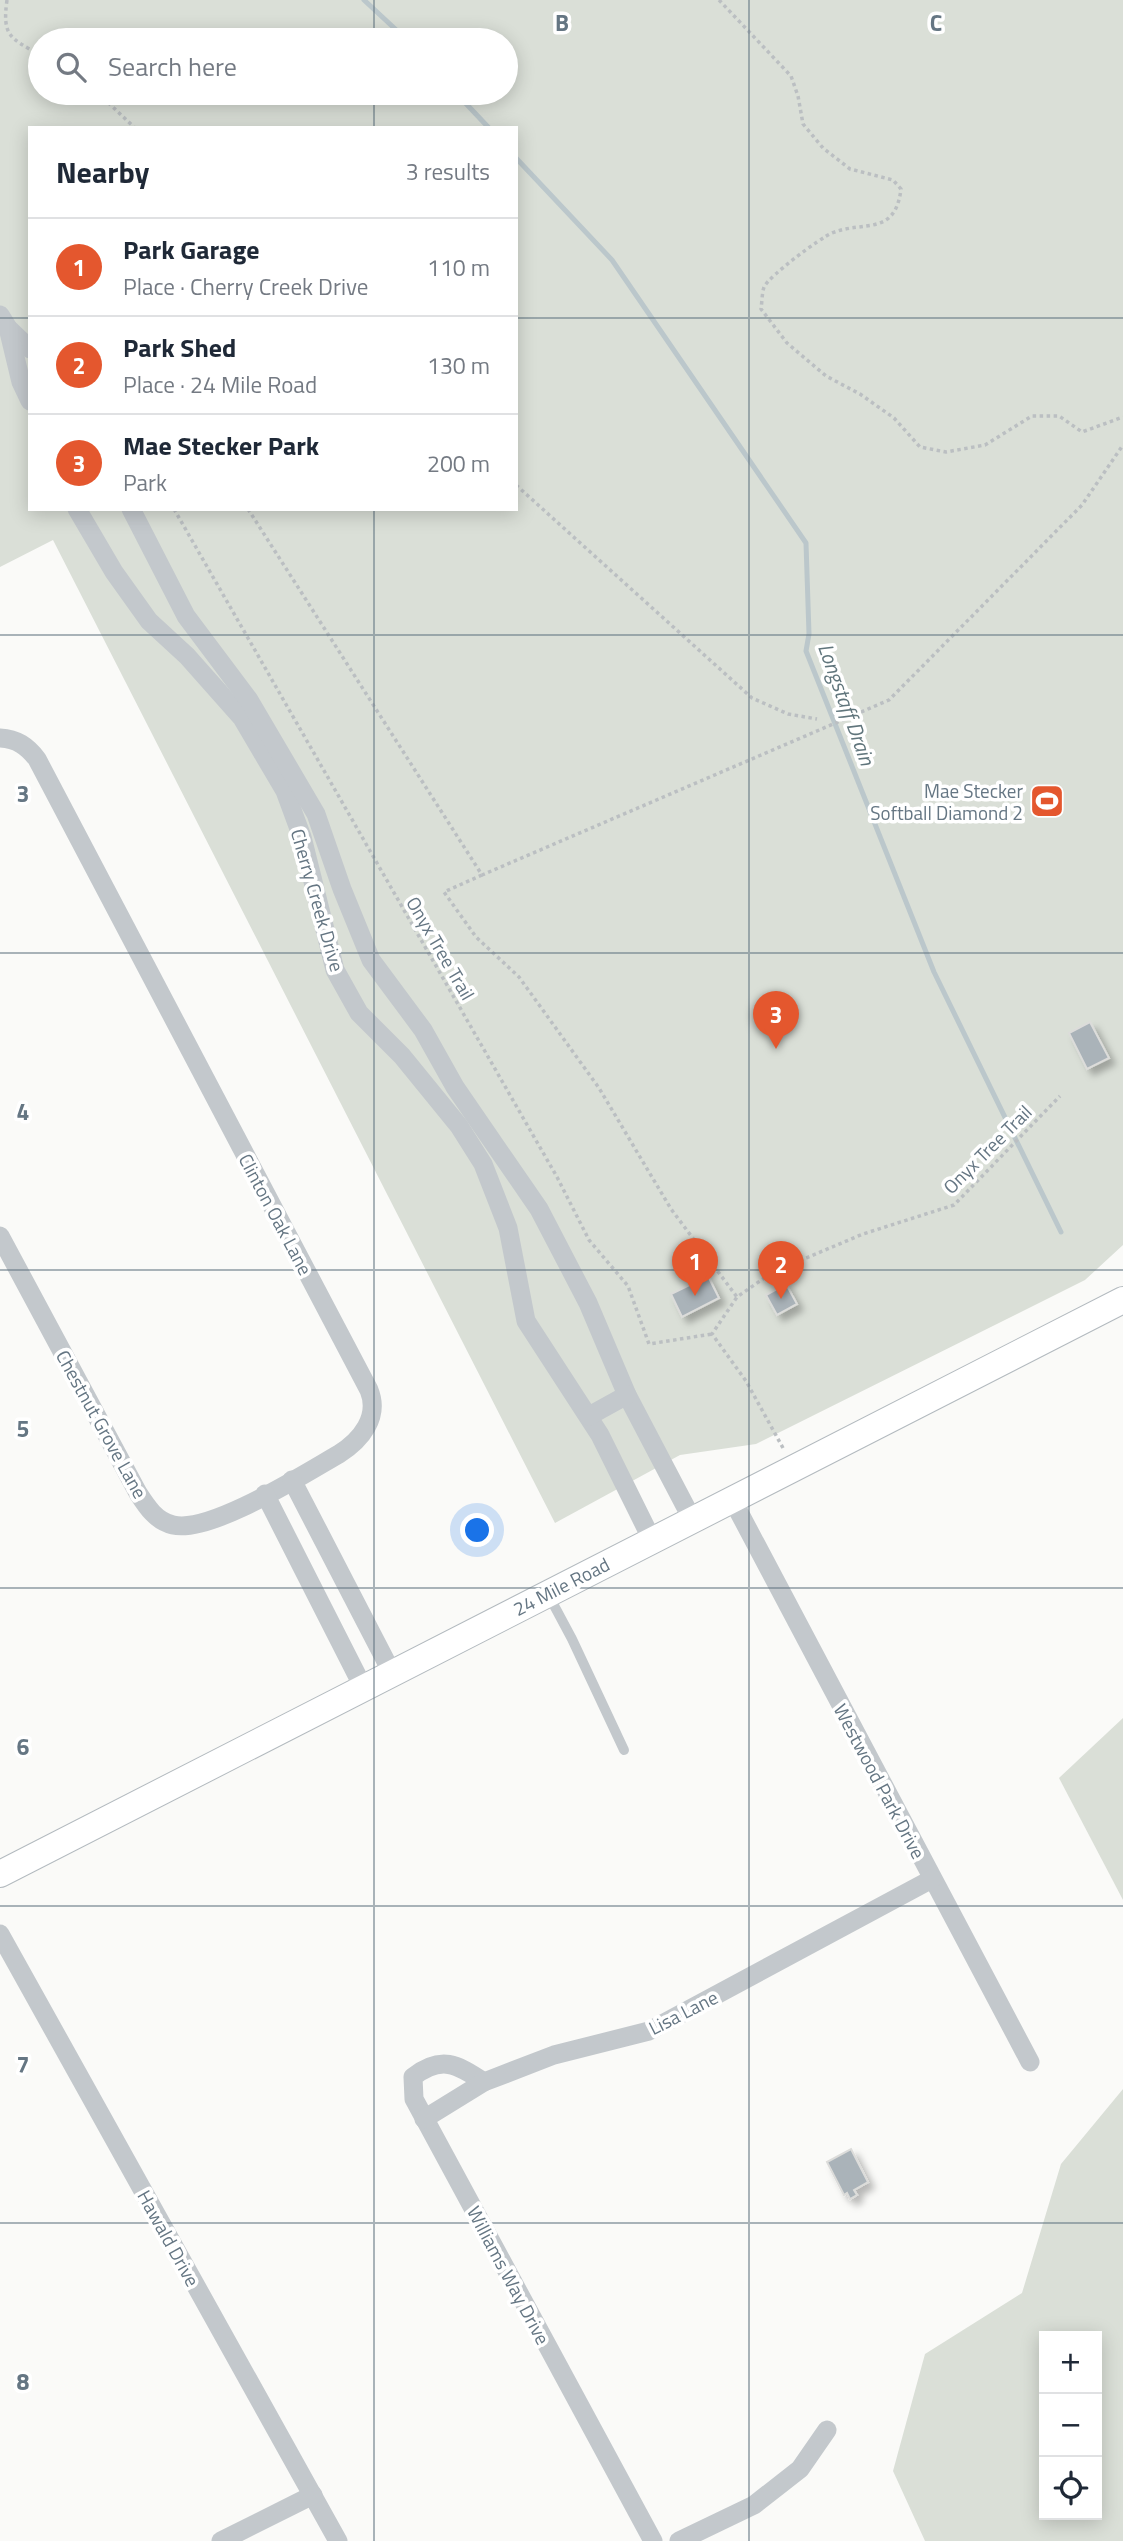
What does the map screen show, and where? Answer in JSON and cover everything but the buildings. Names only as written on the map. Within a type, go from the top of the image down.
[{"type":"street","points":[[4,321],[28,347]]},
{"type":"street","points":[[4,321],[21,382],[28,397]]},
{"type":"street","name":"Cherry Creek Drive","points":[[79,511],[114,572],[149,621],[249,714],[298,825],[335,970],[359,1013],[473,1130],[539,1209],[588,1304],[627,1395],[692,1520]]},
{"type":"street","name":"Cherry Creek Drive","points":[[132,511],[186,616],[316,814],[370,960],[423,1030],[455,1087],[508,1228],[526,1321],[589,1416],[652,1540]]},
{"type":"street","name":"Clinton Oak Lane","points":[[5,739],[26,746],[37,759],[372,1397],[369,1423],[353,1446],[292,1480]]},
{"type":"street","name":"Chestnut Grove Lane","points":[[0,1236],[138,1493],[154,1514],[173,1525],[200,1525],[292,1480]]},
{"type":"street","name":"24 Mile Road","points":[[0,1874],[1123,1300]]},
{"type":"street","points":[[589,1416],[627,1395]]},
{"type":"street","points":[[292,1480],[392,1673]]},
{"type":"street","points":[[265,1494],[363,1687]]},
{"type":"street","name":"Westwood Park Drive","points":[[732,1499],[1030,2062]]},
{"type":"street","name":"Lisa Lane","points":[[424,2119],[484,2082],[554,2055],[649,2031],[932,1880]]},
{"type":"street","name":"Hawald Drive","points":[[0,1934],[338,2541]]},
{"type":"street","name":"Williams Way Drive","points":[[484,2082],[458,2064],[428,2066],[413,2077],[414,2099],[653,2541]]},
{"type":"street","points":[[679,2541],[754,2505],[800,2469],[827,2430]]},
{"type":"street","points":[[221,2541],[313,2495]]},
{"type":"lane","points":[[548,1593],[624,1750]]},
{"type":"path","points":[[7,0],[5,27],[11,37],[28,48]]},
{"type":"path","points":[[719,0],[791,76],[803,124],[823,148],[850,169],[893,180],[901,189],[900,202],[893,216],[873,226],[832,233],[793,260],[765,286],[761,309],[787,343],[826,376],[860,394],[894,418],[920,447],[946,452],[985,445],[1032,416],[1059,416],[1082,432],[1123,417]]},
{"type":"path","points":[[111,105],[133,126]]},
{"type":"path","name":"Onyx Tree Trail","points":[[737,1297],[671,1209],[599,1088],[527,988],[519,977],[476,937],[444,892],[889,700],[1082,505],[1123,445]]},
{"type":"path","points":[[518,487],[752,698],[788,714],[817,719]]},
{"type":"path","name":"Onyx Tree Trail","points":[[175,511],[557,1177],[589,1240],[628,1286],[649,1344],[712,1334],[737,1297],[773,1272],[863,1234],[954,1205],[1060,1096]]},
{"type":"path","points":[[249,511],[482,875]]},
{"type":"path","points":[[712,1334],[746,1381],[793,1468]]},
{"type":"shaded area","points":[[0,0],[1123,0],[1123,1245],[1085,1280],[756,1444],[680,1455],[555,1523],[53,540],[0,567]]},
{"type":"shaded area","points":[[1123,1718],[1123,1900],[1059,1778]]},
{"type":"shaded area","points":[[1123,2089],[1123,2541],[925,2541],[893,2471],[925,2354],[1022,2293],[1061,2164]]},
{"type":"waterway","name":"Longstaff Drain","points":[[364,0],[394,28]]},
{"type":"waterway","name":"Longstaff Drain","points":[[467,105],[487,126]]},
{"type":"waterway","name":"Longstaff Drain","points":[[518,160],[612,260],[806,543],[809,634],[806,651],[934,972],[1061,1232]]},
{"type":"place","name":"Mae Stecker Softball Diamond 2","points":[[1047,801]]},
{"type":"place","name":"Mae Stecker Park","points":[[776,1049]]},
{"type":"place","name":"Park Garage","points":[[695,1296]]},
{"type":"place","name":"Park Shed","points":[[781,1299]]}]
